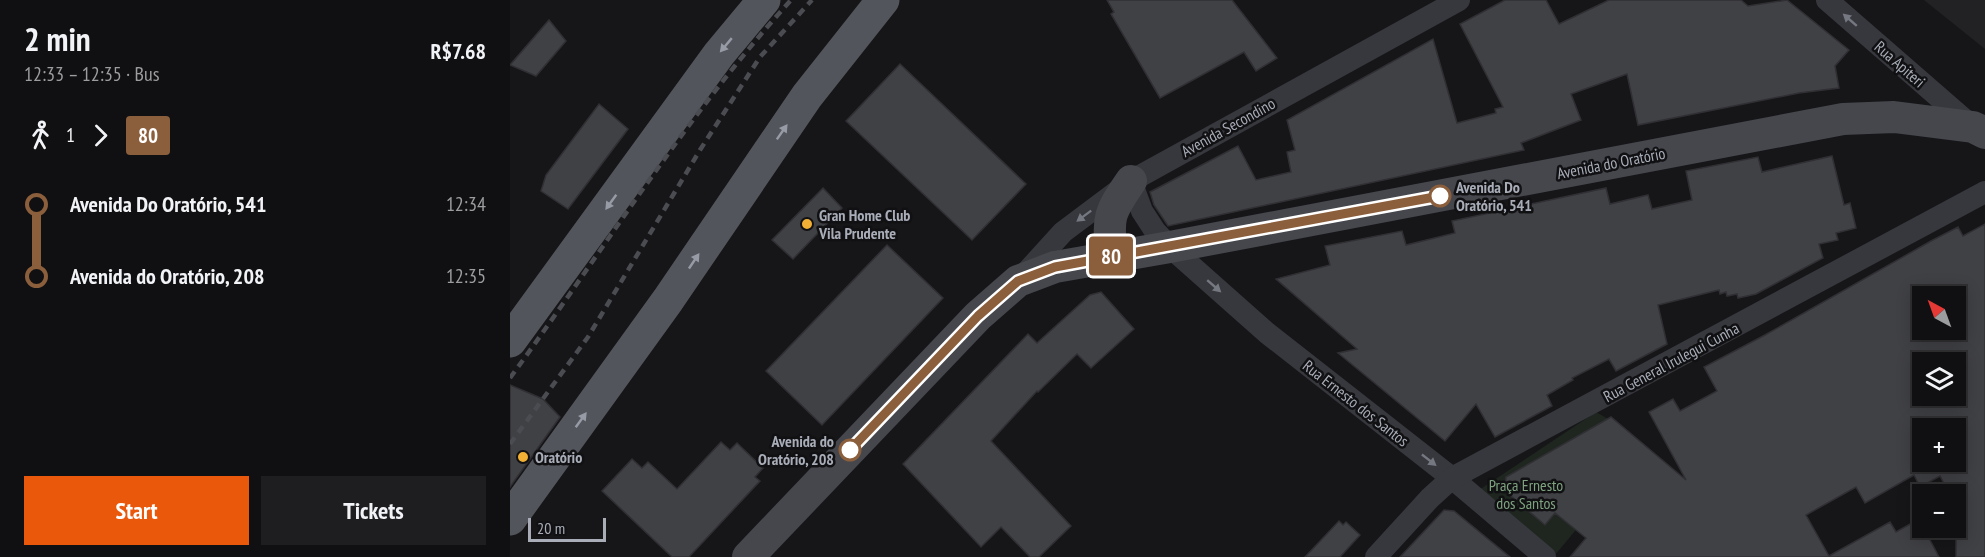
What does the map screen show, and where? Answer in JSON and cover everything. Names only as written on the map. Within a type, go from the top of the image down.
[{"type":"main road","points":[[510,341],[719,54],[764,0]]},
{"type":"main road","points":[[510,519],[668,300],[807,96],[883,0]]},
{"type":"main road","name":"Avenida do Oratório","points":[[748,557],[978,316],[1018,281],[1055,267],[1843,119],[1894,117],[1979,130]]},
{"type":"main road","points":[[1112,256],[1108,227],[1114,206],[1131,181]]},
{"type":"street","name":"Avenida Secondino","points":[[1018,281],[1062,232],[1131,181],[1459,0]]},
{"type":"street","name":"Rua Apiteri","points":[[1827,0],[1979,130]]},
{"type":"street","name":"Rua Ernesto dos Santos","points":[[1131,181],[1142,211],[1155,231],[1170,247],[1267,333],[1452,478],[1545,557]]},
{"type":"street","name":"Rua General Irulegui Cunha","points":[[1376,557],[1430,498],[1452,478],[1985,192]]},
{"type":"shaded area","points":[[1924,0],[1985,0],[1985,49]]},
{"type":"green space","name":"Praça Ernesto dos Santos","points":[[1596,412],[1620,426],[1580,525],[1555,555],[1476,492]]},
{"type":"building","points":[[1107,0],[1232,0],[1277,58],[1256,71],[1244,52],[1160,98],[1111,14],[1114,12]]},
{"type":"building","points":[[1505,0],[1546,0],[1559,24],[1609,0],[1741,0],[1748,6],[1787,0],[1849,50],[1835,66],[1839,88],[1799,93],[1638,125],[1627,74],[1571,94],[1581,120],[1521,143],[1524,150],[1168,226],[1154,205],[1150,192],[1238,146],[1256,180],[1291,172],[1287,152],[1295,150],[1287,120],[1433,39],[1457,123],[1496,113],[1495,109],[1503,107],[1460,24]]},
{"type":"building","points":[[549,20],[566,41],[536,76],[510,65]]},
{"type":"building","points":[[900,64],[1026,184],[972,240],[846,121]]},
{"type":"building","points":[[599,104],[628,129],[568,209],[541,191],[546,175]]},
{"type":"building","points":[[1832,156],[1844,205],[1850,203],[1856,228],[1836,233],[1838,240],[1819,244],[1823,258],[1756,294],[1738,298],[1737,294],[1727,296],[1726,292],[1720,294],[1719,290],[1658,305],[1667,344],[1616,371],[1609,359],[1572,378],[1573,380],[1547,395],[1552,406],[1495,437],[1476,404],[1445,441],[1338,353],[1357,349],[1276,279],[1330,265],[1325,246],[1402,231],[1406,245],[1455,233],[1452,221],[1606,188],[1610,204],[1648,195],[1652,209],[1692,200],[1686,171],[1758,157],[1762,172]]},
{"type":"building","name":"Gran Home Club Vila Prudente","points":[[823,188],[842,208],[793,259],[772,240]]},
{"type":"building","points":[[1985,224],[1985,557],[1956,557],[1956,538],[1966,538],[1966,484],[1944,484],[1940,476],[1925,484],[1918,484],[1914,475],[1865,503],[1856,487],[1806,515],[1829,556],[1890,522],[1896,532],[1912,523],[1912,538],[1929,538],[1939,557],[1570,557],[1586,538],[1555,513],[1545,525],[1505,491],[1506,477],[1611,417],[1686,480],[1649,412],[1673,399],[1680,411],[1717,391],[1704,367],[1958,227],[1963,236]]},
{"type":"building","points":[[887,245],[943,298],[822,425],[766,371]]},
{"type":"building","points":[[1101,292],[1134,329],[1091,368],[1077,354],[1037,391],[991,441],[1071,526],[1039,557],[1030,557],[1001,527],[981,547],[903,464],[1028,334],[1037,343],[1090,295]]},
{"type":"building","name":"Oratório","points":[[510,385],[543,399],[560,417],[510,487]]},
{"type":"building","points":[[721,442],[730,450],[737,443],[763,468],[755,477],[760,481],[689,557],[672,557],[602,491],[632,459],[642,468],[648,462],[677,489]]},
{"type":"building","points":[[1444,510],[1454,511],[1510,557],[1400,557]]},
{"type":"building","points":[[1339,521],[1343,525],[1346,522],[1360,535],[1340,557],[1305,557]]},
{"type":"railway","points":[[510,378],[680,138],[715,91],[791,0]]},
{"type":"railway","points":[[510,444],[588,337],[700,150],[760,57],[812,0]]},
{"type":"bus line","name":"80","points":[[850,450],[978,316],[1018,281],[1055,267],[1440,196]]},
{"type":"place","name":"Avenida Do Oratório, 541","points":[[1440,196]]},
{"type":"place","name":"Gran Home Club Vila Prudente","points":[[807,224]]},
{"type":"place","name":"Avenida do Oratório, 208","points":[[850,450]]},
{"type":"place","name":"Oratório","points":[[523,457]]}]
